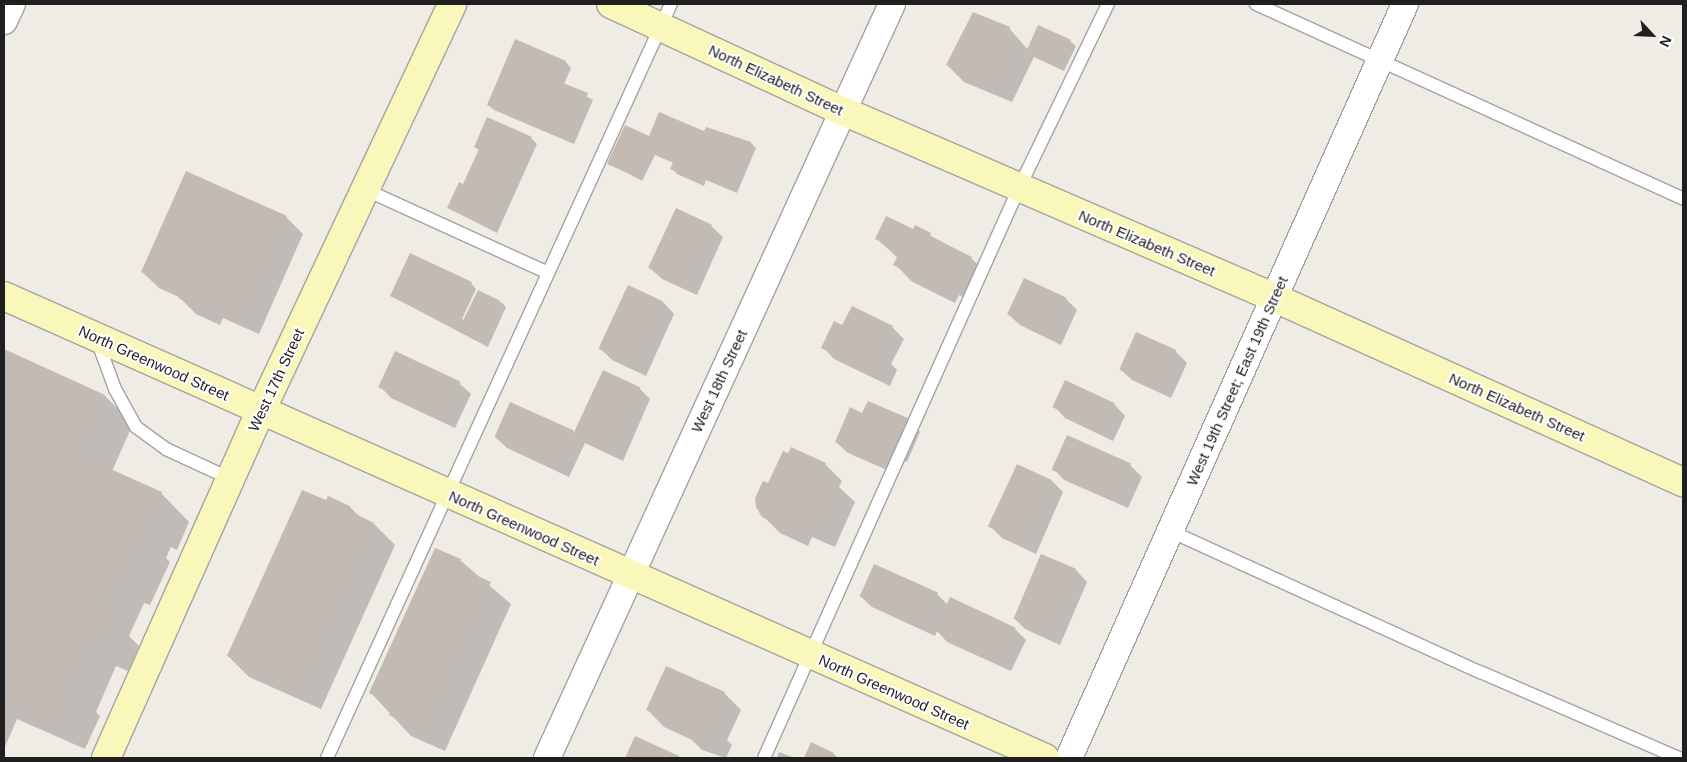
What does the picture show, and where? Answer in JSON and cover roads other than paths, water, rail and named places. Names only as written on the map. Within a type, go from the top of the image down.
[{"type":"main road","name":"West 17th Street","points":[[106,758],[261,411],[452,4]]},
{"type":"main road","name":"North Elizabeth Street","points":[[611,4],[666,15],[843,111],[1274,298],[1683,482]]},
{"type":"main road","name":"North Greenwood Street","points":[[4,296],[446,494],[1045,758]]},
{"type":"street","points":[[4,21],[12,4]]},
{"type":"street","name":"West 18th Street","points":[[547,758],[892,4]]},
{"type":"street","name":"West 19th Street; East 19th Street","points":[[1069,758],[1405,4]]},
{"type":"lane","points":[[764,758],[1019,188],[1108,4]]},
{"type":"lane","points":[[1256,4],[1380,62],[1683,198]]},
{"type":"lane","points":[[327,758],[666,15]]},
{"type":"lane","points":[[364,189],[548,272]]},
{"type":"lane","points":[[96,338],[115,389],[136,427],[166,449],[231,479]]},
{"type":"lane","points":[[1170,530],[1480,672],[1680,758]]}]
